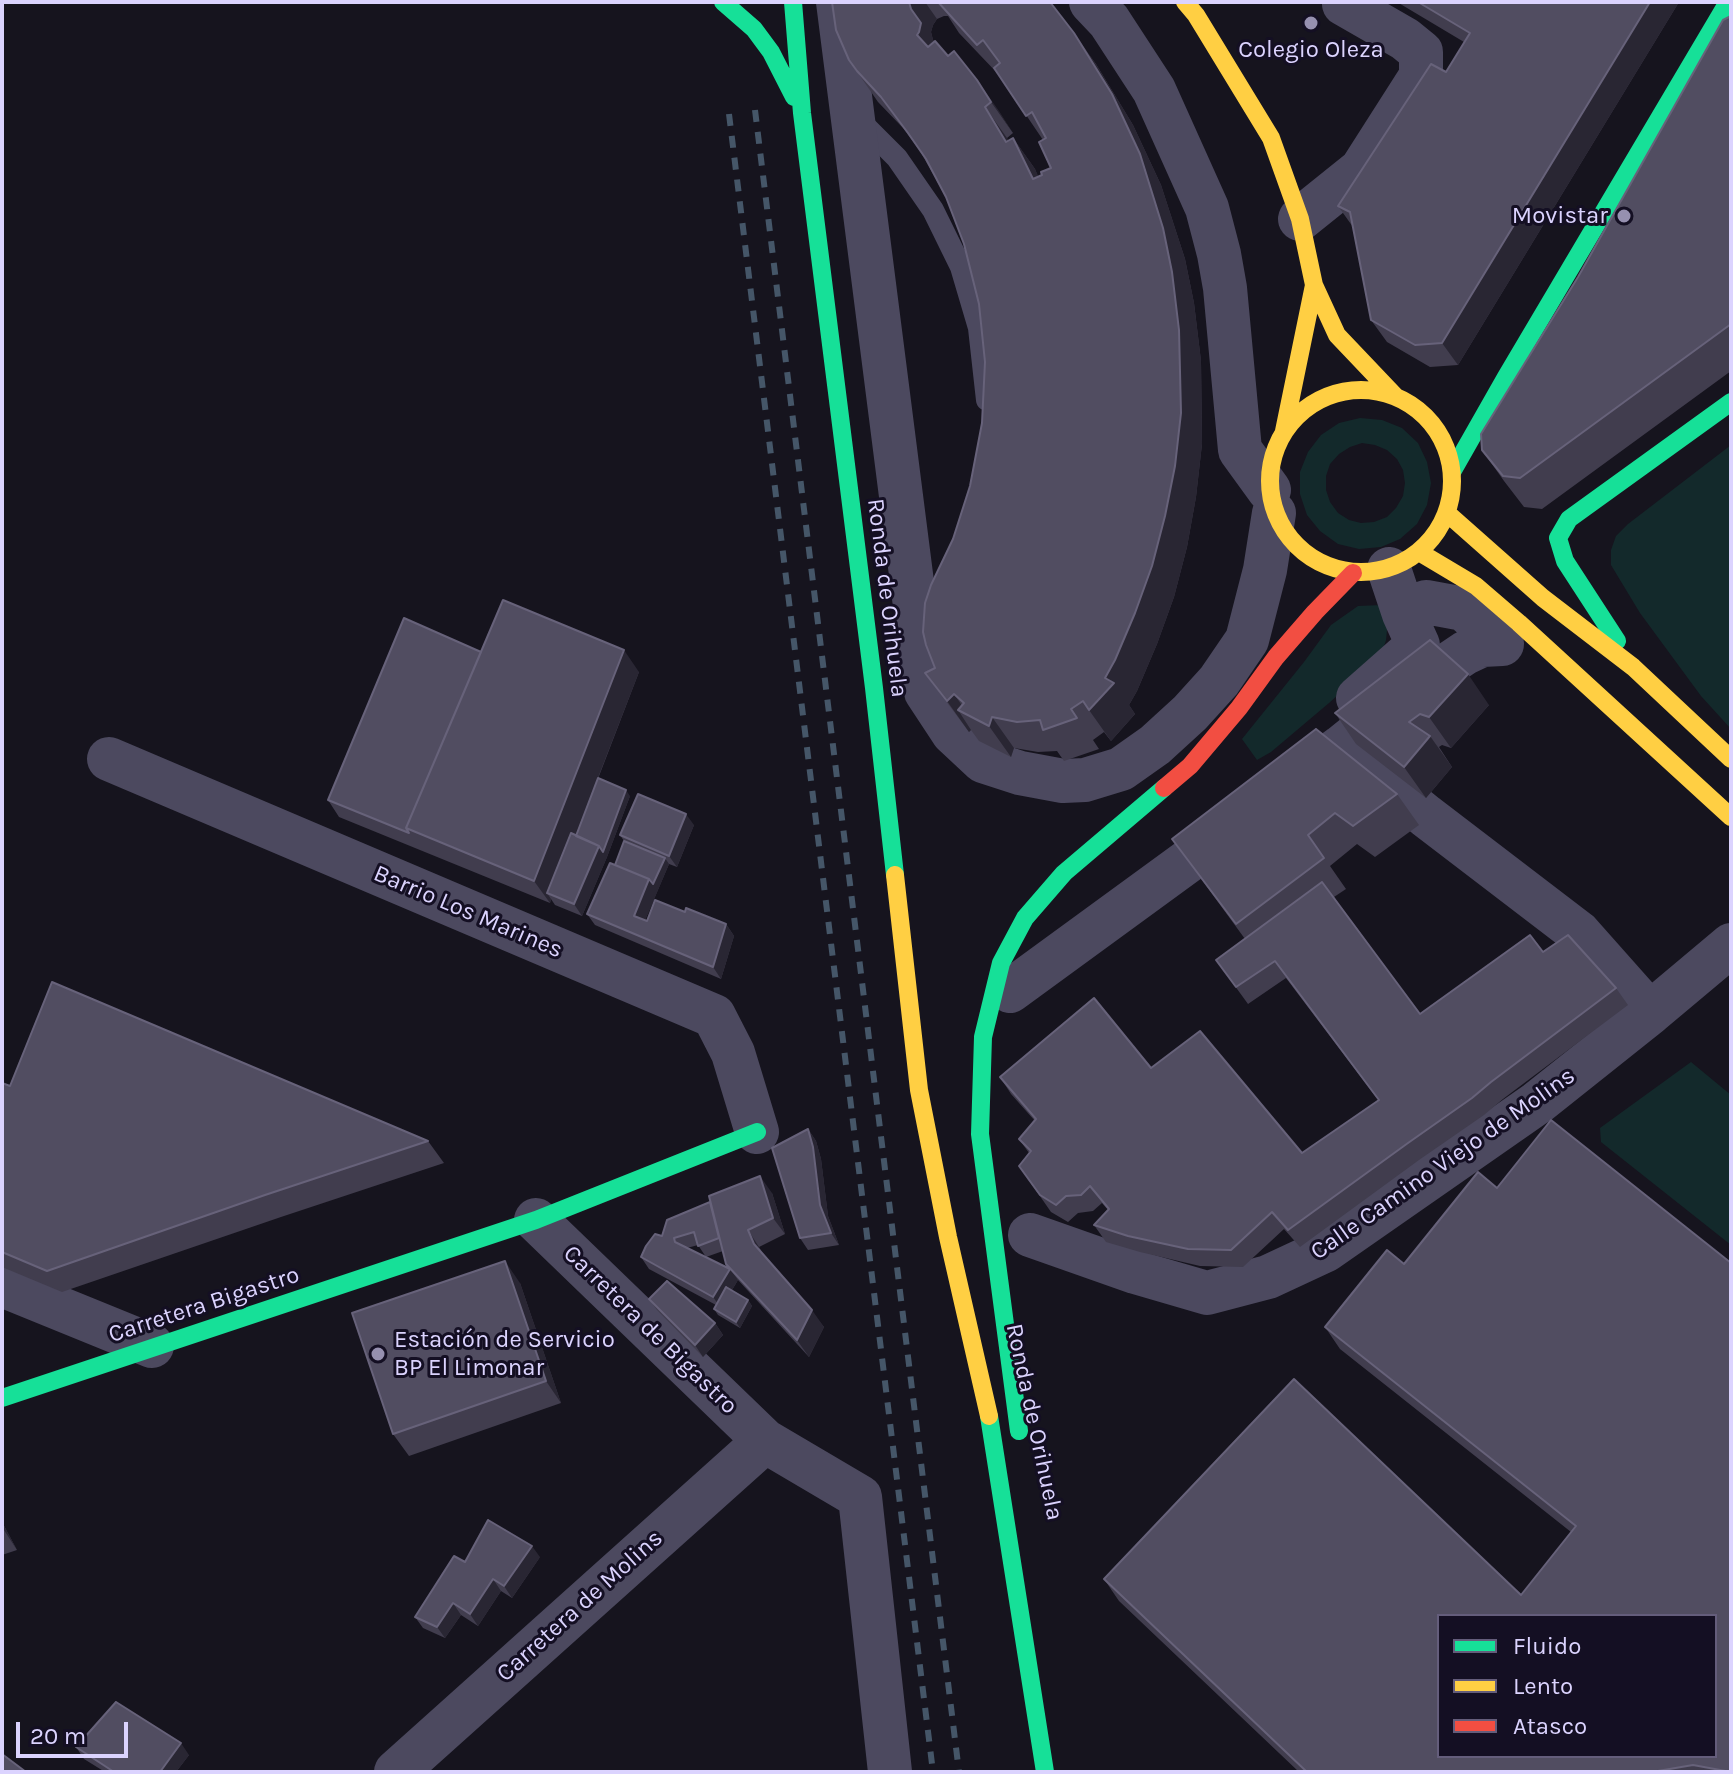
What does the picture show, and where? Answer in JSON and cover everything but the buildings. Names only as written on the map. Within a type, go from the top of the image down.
[{"type":"street","name":"Ronda de Orihuela","points":[[723,2],[754,29],[771,52],[802,113]]},
{"type":"street","name":"Ronda de Orihuela","points":[[793,2],[802,113],[874,688],[919,1090],[948,1237],[986,1399],[1045,1772]]},
{"type":"street","points":[[838,2],[926,617],[926,692],[953,733],[983,761],[1020,773],[1063,781],[1085,780],[1121,769],[1155,745],[1219,681],[1247,640],[1265,570],[1272,501],[1272,459],[1284,431],[1314,285]]},
{"type":"street","points":[[1091,2],[1109,21],[1154,90],[1207,208],[1225,288],[1240,450],[1272,501],[1286,535],[1304,554],[1327,567],[1387,564],[1476,586],[1731,817]]},
{"type":"street","points":[[1185,2],[1271,138],[1300,219],[1314,285],[1337,335],[1395,396]]},
{"type":"street","points":[[1300,219],[1361,170],[1421,76],[1421,52],[1405,39],[1344,4],[1346,2]]},
{"type":"street","points":[[1452,472],[1728,2]]},
{"type":"street","points":[[1469,400],[1506,377]]},
{"type":"street","points":[[1284,431],[1298,414],[1315,402],[1334,393],[1354,389],[1375,390],[1395,396],[1439,420],[1452,472],[1452,493],[1447,513],[1436,534],[1387,564]]},
{"type":"street","points":[[1633,667],[1565,561],[1558,538],[1569,519],[1731,402]]},
{"type":"street","points":[[1447,513],[1543,598],[1633,667],[1731,759]]},
{"type":"street","name":"Ronda de Orihuela","points":[[986,1312],[1019,1449],[980,1134],[983,1037],[1001,963],[1025,918],[1064,873],[1190,766],[1315,612],[1387,564]]},
{"type":"street","points":[[1148,866],[1325,727],[1418,645],[1387,564]]},
{"type":"street","points":[[1010,991],[1341,747],[1419,684],[1465,653],[1482,645],[1502,644],[1464,609],[1426,602]]},
{"type":"street","points":[[1341,747],[1579,933],[1650,1013]]},
{"type":"street","name":"Barrio Los Marines","points":[[109,759],[714,1016],[733,1053],[757,1132]]},
{"type":"street","name":"Calle Camino Viejo de Molins","points":[[1030,1235],[1135,1272],[1207,1293],[1268,1277],[1326,1250],[1537,1103],[1731,945]]},
{"type":"street","name":"Ronda de Orihuela","points":[[919,1090],[967,1242]]},
{"type":"street","name":"Carretera de Bigastro","points":[[422,1258],[536,1220],[757,1132]]},
{"type":"street","name":"Carretera de Bigastro","points":[[536,1220],[765,1441],[860,1497],[890,1772]]},
{"type":"street","name":"Carretera Bigastro","points":[[2,1398],[422,1258]]},
{"type":"street","points":[[2,1285],[152,1346]]},
{"type":"street","name":"Carretera de Molins","points":[[396,1772],[765,1441]]},
{"type":"lane","points":[[853,113],[897,158],[933,210],[961,267],[979,328],[987,391],[986,423]]},
{"type":"green space","points":[[1360,418],[1382,420],[1402,428],[1418,443],[1427,462],[1431,483],[1427,505],[1417,524],[1400,539],[1381,547],[1359,549],[1338,544],[1320,531],[1307,515],[1300,494],[1300,472],[1308,452],[1321,435],[1339,423]],"holes":[[[1362,443],[1375,445],[1397,459],[1403,470],[1403,496],[1387,517],[1374,522],[1349,520],[1338,513],[1330,502],[1326,490],[1330,464],[1350,447]]]},
{"type":"green space","points":[[1731,445],[1731,729],[1701,696],[1640,613],[1611,565],[1611,550],[1616,536],[1628,524]]},
{"type":"green space","points":[[1382,605],[1388,620],[1381,656],[1271,752],[1257,760],[1242,739],[1331,625],[1358,606]]},
{"type":"green space","points":[[1691,1062],[1731,1095],[1731,1245],[1601,1142],[1600,1128]]},
{"type":"railway","points":[[755,110],[959,1772]]},
{"type":"railway","points":[[729,114],[933,1772]]},
{"type":"traffic: fast","points":[[723,2],[754,29],[771,52],[794,97]]},
{"type":"traffic: fast","points":[[793,2],[802,113],[895,875]]},
{"type":"traffic: fast","points":[[1452,472],[1728,2]]},
{"type":"traffic: fast","points":[[1617,641],[1565,561],[1558,538],[1569,519],[1731,402]]},
{"type":"traffic: fast","points":[[1019,1431],[980,1134],[983,1037],[1001,963],[1025,918],[1064,873],[1164,788]]},
{"type":"traffic: fast","points":[[2,1398],[536,1220],[757,1132]]},
{"type":"traffic: fast","points":[[989,1416],[1045,1772]]},
{"type":"traffic: slow","points":[[1185,2],[1271,138],[1300,219],[1314,285],[1337,335],[1395,396]]},
{"type":"traffic: slow","points":[[1284,431],[1314,285]]},
{"type":"traffic: slow","points":[[1361,390],[1379,391],[1396,397],[1426,416],[1445,446],[1451,463],[1452,481],[1451,499],[1445,516],[1426,546],[1396,565],[1379,571],[1361,572],[1343,571],[1326,565],[1296,546],[1277,516],[1271,499],[1270,481],[1271,463],[1277,446],[1296,416],[1326,397],[1343,391],[1361,390]]},
{"type":"traffic: slow","points":[[1447,513],[1543,598],[1633,667],[1731,759]]},
{"type":"traffic: slow","points":[[1419,552],[1476,586],[1731,817]]},
{"type":"traffic: slow","points":[[895,875],[919,1090],[948,1237],[989,1416]]},
{"type":"traffic: jam","points":[[1164,788],[1190,766],[1239,708],[1276,657],[1353,573]]},
{"type":"place","name":"Colegio Oleza","points":[[1311,23]]},
{"type":"place","name":"Movistar","points":[[1624,216]]},
{"type":"place","name":"Estación de Servicio BP El Limonar","points":[[378,1354]]}]
